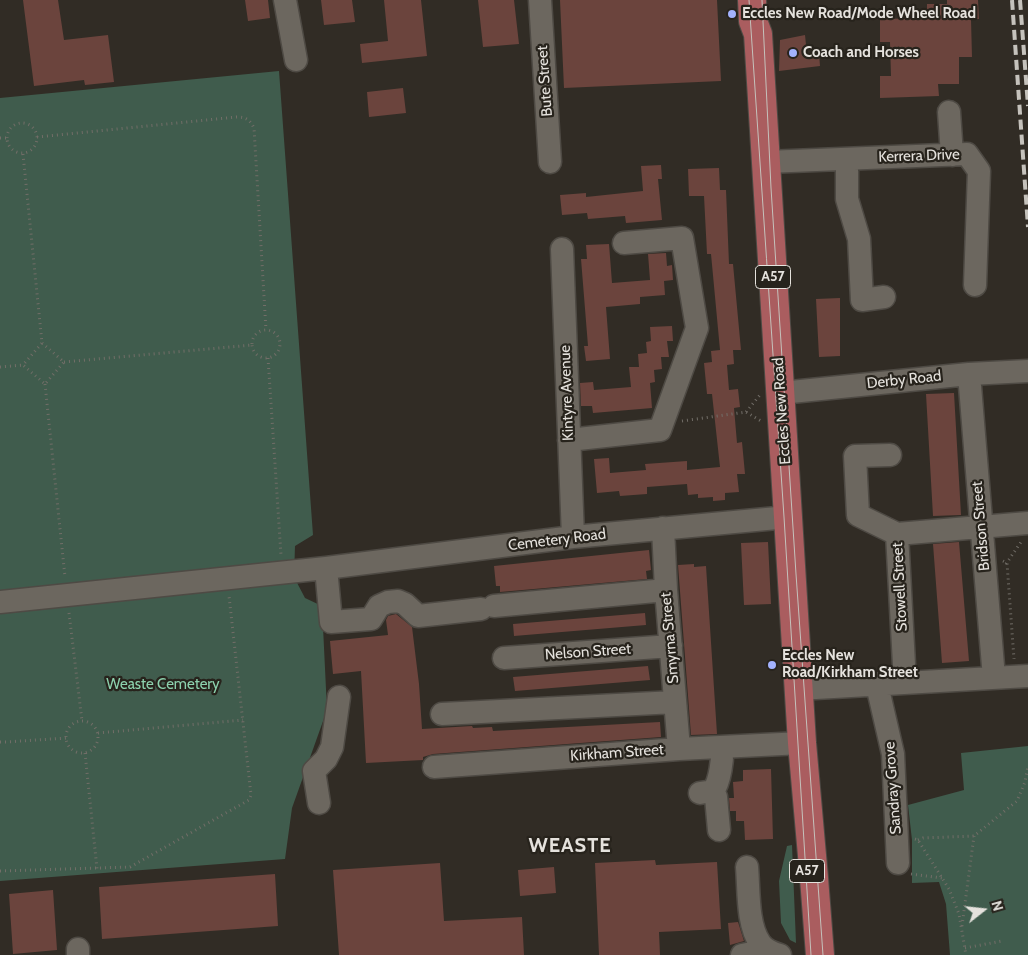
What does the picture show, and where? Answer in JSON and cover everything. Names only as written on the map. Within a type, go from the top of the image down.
[{"type":"main road","name":"Eccles New Road","points":[[752,0],[754,21],[758,34],[766,162],[771,394],[788,517],[805,788],[820,955]]},
{"type":"main road","name":"Eccles New Road","points":[[758,34],[762,20],[761,0]]},
{"type":"main road","name":"Eccles New Road","points":[[805,788],[811,955]]},
{"type":"street","points":[[285,0],[296,60]]},
{"type":"street","name":"Bute Street","points":[[540,0],[550,162]]},
{"type":"street","points":[[949,112],[952,154]]},
{"type":"street","name":"Kerrera Drive","points":[[766,162],[967,154],[979,171],[975,285]]},
{"type":"street","points":[[847,158],[847,199],[859,239],[862,300],[884,297]]},
{"type":"street","points":[[569,440],[660,430],[698,328],[682,238],[624,244]]},
{"type":"street","name":"Kintyre Avenue","points":[[562,249],[573,537]]},
{"type":"street","name":"Derby Road","points":[[771,394],[969,374],[1024,371]]},
{"type":"street","name":"Bridson Street","points":[[969,374],[987,594],[1013,677]]},
{"type":"street","name":"Stowell Street","points":[[890,455],[854,456],[858,515],[897,534],[905,683]]},
{"type":"street","name":"Cemetery Road","points":[[0,602],[326,568],[573,537],[788,517]]},
{"type":"street","points":[[897,534],[981,527],[1025,531]]},
{"type":"street","name":"Smyrna Street","points":[[663,528],[678,749]]},
{"type":"street","points":[[326,568],[331,622],[371,619],[379,606],[388,602],[398,601],[405,604],[418,616],[666,590]]},
{"type":"street","name":"Nelson Street","points":[[504,658],[671,646]]},
{"type":"street","points":[[798,689],[1013,677]]},
{"type":"street","name":"Sandray Grove","points":[[878,685],[894,754],[907,837],[898,863]]},
{"type":"street","points":[[319,802],[314,771],[326,759],[332,747],[338,698]]},
{"type":"street","points":[[442,714],[675,702]]},
{"type":"street","name":"Kirkham Street","points":[[434,767],[678,749],[802,743]]},
{"type":"street","points":[[719,830],[716,797],[707,792],[716,786],[723,757],[722,747]]},
{"type":"street","points":[[747,867],[753,929],[761,945],[777,954]]},
{"type":"street","points":[[742,955],[757,952],[777,954]]},
{"type":"path","points":[[37,137],[237,117],[244,117],[251,121],[254,128],[266,330]]},
{"type":"path","points":[[19,124],[28,125],[37,137],[31,150],[22,154],[9,148],[6,138],[10,129],[19,124]]},
{"type":"path","points":[[0,138],[6,138]]},
{"type":"path","points":[[22,154],[42,343],[64,362]]},
{"type":"path","points":[[266,330],[275,333],[280,341],[279,350],[268,358],[258,356],[252,349],[252,340],[257,332],[266,330]]},
{"type":"path","points":[[0,367],[24,365],[42,343]]},
{"type":"path","points":[[45,384],[64,362],[252,345]]},
{"type":"path","points":[[268,358],[282,572]]},
{"type":"path","points":[[24,365],[45,384],[82,721]]},
{"type":"path","points":[[662,424],[746,412],[771,394]]},
{"type":"path","points":[[746,412],[768,425]]},
{"type":"path","points":[[987,594],[1025,531]]},
{"type":"path","points":[[1007,563],[1013,677]]},
{"type":"path","points":[[0,871],[130,867],[249,800],[251,795],[227,578]]},
{"type":"path","points":[[98,733],[243,720]]},
{"type":"path","points":[[82,721],[92,724],[98,733],[97,743],[90,751],[85,753],[71,748],[67,738],[67,733],[72,724],[82,721]]},
{"type":"path","points":[[0,742],[67,738]]},
{"type":"path","points":[[85,753],[97,868]]},
{"type":"path","points":[[907,837],[974,836],[1017,800],[1025,782],[1028,766]]},
{"type":"path","points":[[962,929],[974,836]]},
{"type":"path","points":[[907,837],[943,878],[949,889],[959,914],[966,955]]},
{"type":"path","points":[[898,863],[912,875],[943,878]]},
{"type":"path","points":[[965,948],[1002,941]]},
{"type":"green space","name":"Weaste Cemetery","points":[[279,71],[313,535],[295,546],[294,577],[305,598],[322,606],[327,710],[292,808],[285,859],[0,881],[0,98]]},
{"type":"green space","points":[[1028,746],[1028,955],[950,955],[946,904],[939,882],[912,883],[912,840],[908,805],[964,790],[961,753]]},
{"type":"green space","points":[[792,845],[796,943],[790,940],[781,923],[779,881],[787,846]]},
{"type":"building","points":[[23,0],[58,0],[64,40],[108,35],[114,82],[85,85],[84,80],[34,86]]},
{"type":"building","points":[[245,0],[268,0],[270,18],[248,21]]},
{"type":"building","points":[[321,0],[352,0],[355,22],[324,25]]},
{"type":"building","points":[[384,0],[421,0],[427,56],[362,63],[360,44],[388,41]]},
{"type":"building","points":[[478,0],[514,0],[519,44],[483,47]]},
{"type":"building","points":[[560,0],[717,0],[721,81],[564,88]]},
{"type":"building","points":[[947,0],[978,0],[979,19],[971,19],[972,57],[959,57],[959,84],[938,84],[939,96],[880,98],[880,76],[891,76],[890,42],[880,42],[880,19],[927,18],[927,4],[947,4]]},
{"type":"building","name":"Coach and Horses","points":[[805,35],[807,54],[819,53],[820,66],[779,71],[780,40]]},
{"type":"building","points":[[403,88],[406,113],[369,117],[367,92]]},
{"type":"building","points":[[661,165],[662,179],[658,179],[662,220],[626,223],[625,216],[588,219],[587,213],[562,215],[560,195],[586,193],[586,197],[643,191],[641,166]]},
{"type":"building","points":[[719,168],[720,190],[726,190],[729,264],[733,264],[741,350],[733,350],[734,364],[727,365],[729,390],[738,389],[740,407],[734,408],[737,443],[742,442],[745,474],[737,474],[739,492],[725,493],[725,500],[713,501],[713,497],[698,498],[698,494],[688,495],[687,484],[647,487],[647,494],[620,496],[619,491],[597,493],[594,459],[609,458],[610,473],[646,470],[645,464],[687,461],[687,470],[720,467],[712,394],[707,394],[704,363],[712,362],[711,351],[720,350],[711,254],[707,254],[704,196],[689,196],[688,169]]},
{"type":"building","points":[[609,244],[612,283],[650,280],[648,254],[666,253],[667,266],[672,265],[673,280],[664,281],[665,295],[640,297],[640,304],[606,307],[610,359],[586,361],[584,346],[588,346],[581,259],[587,259],[586,245]]},
{"type":"building","points":[[840,298],[840,356],[819,357],[816,299]]},
{"type":"building","points":[[672,326],[673,341],[667,341],[669,357],[661,357],[662,369],[654,370],[655,382],[650,383],[652,408],[593,413],[592,406],[581,406],[580,383],[593,382],[594,390],[631,387],[629,367],[639,367],[638,354],[647,353],[646,342],[651,341],[650,327]]},
{"type":"building","points":[[954,393],[961,515],[933,516],[926,394]]},
{"type":"building","points":[[768,542],[771,604],[744,605],[741,543]]},
{"type":"building","points":[[959,542],[969,661],[942,663],[933,544]]},
{"type":"building","points":[[649,550],[651,570],[646,571],[647,579],[500,592],[500,586],[496,586],[494,566]]},
{"type":"building","points":[[694,564],[694,567],[706,566],[717,734],[691,735],[678,565]]},
{"type":"building","points":[[645,613],[646,625],[514,636],[513,624]]},
{"type":"building","points":[[396,614],[412,627],[422,729],[472,726],[473,728],[492,727],[493,731],[660,722],[661,737],[433,754],[423,757],[423,760],[366,763],[361,671],[333,674],[330,641],[388,635],[386,620],[388,616]]},
{"type":"building","points":[[648,666],[650,680],[515,691],[513,677]]},
{"type":"building","points":[[771,769],[773,839],[745,840],[744,821],[736,821],[736,811],[730,811],[729,798],[734,798],[733,782],[743,781],[743,770]]},
{"type":"building","points":[[655,860],[656,865],[717,862],[721,929],[659,932],[660,955],[599,955],[595,863]]},
{"type":"building","points":[[440,863],[444,921],[522,917],[524,955],[339,955],[333,870]]},
{"type":"building","points":[[554,867],[556,893],[520,896],[518,870]]},
{"type":"building","points":[[275,874],[278,926],[102,939],[99,887]]},
{"type":"building","points":[[53,890],[57,950],[13,954],[9,894]]},
{"type":"building","points":[[738,922],[744,941],[730,945],[728,923]]},
{"type":"tram line","points":[[749,0],[811,955]]},
{"type":"tram line","points":[[762,0],[771,188],[823,955]]},
{"type":"railway","points":[[1012,0],[1028,227]]},
{"type":"railway","points":[[1020,0],[1028,106]]},
{"type":"place","name":"Eccles New Road/Mode Wheel Road","points":[[732,14]]},
{"type":"place","name":"Coach and Horses","points":[[793,53]]},
{"type":"place","name":"Eccles New Road/Kirkham Street","points":[[772,665]]},
{"type":"district","name":"WEASTE","points":[[570,846]]}]
